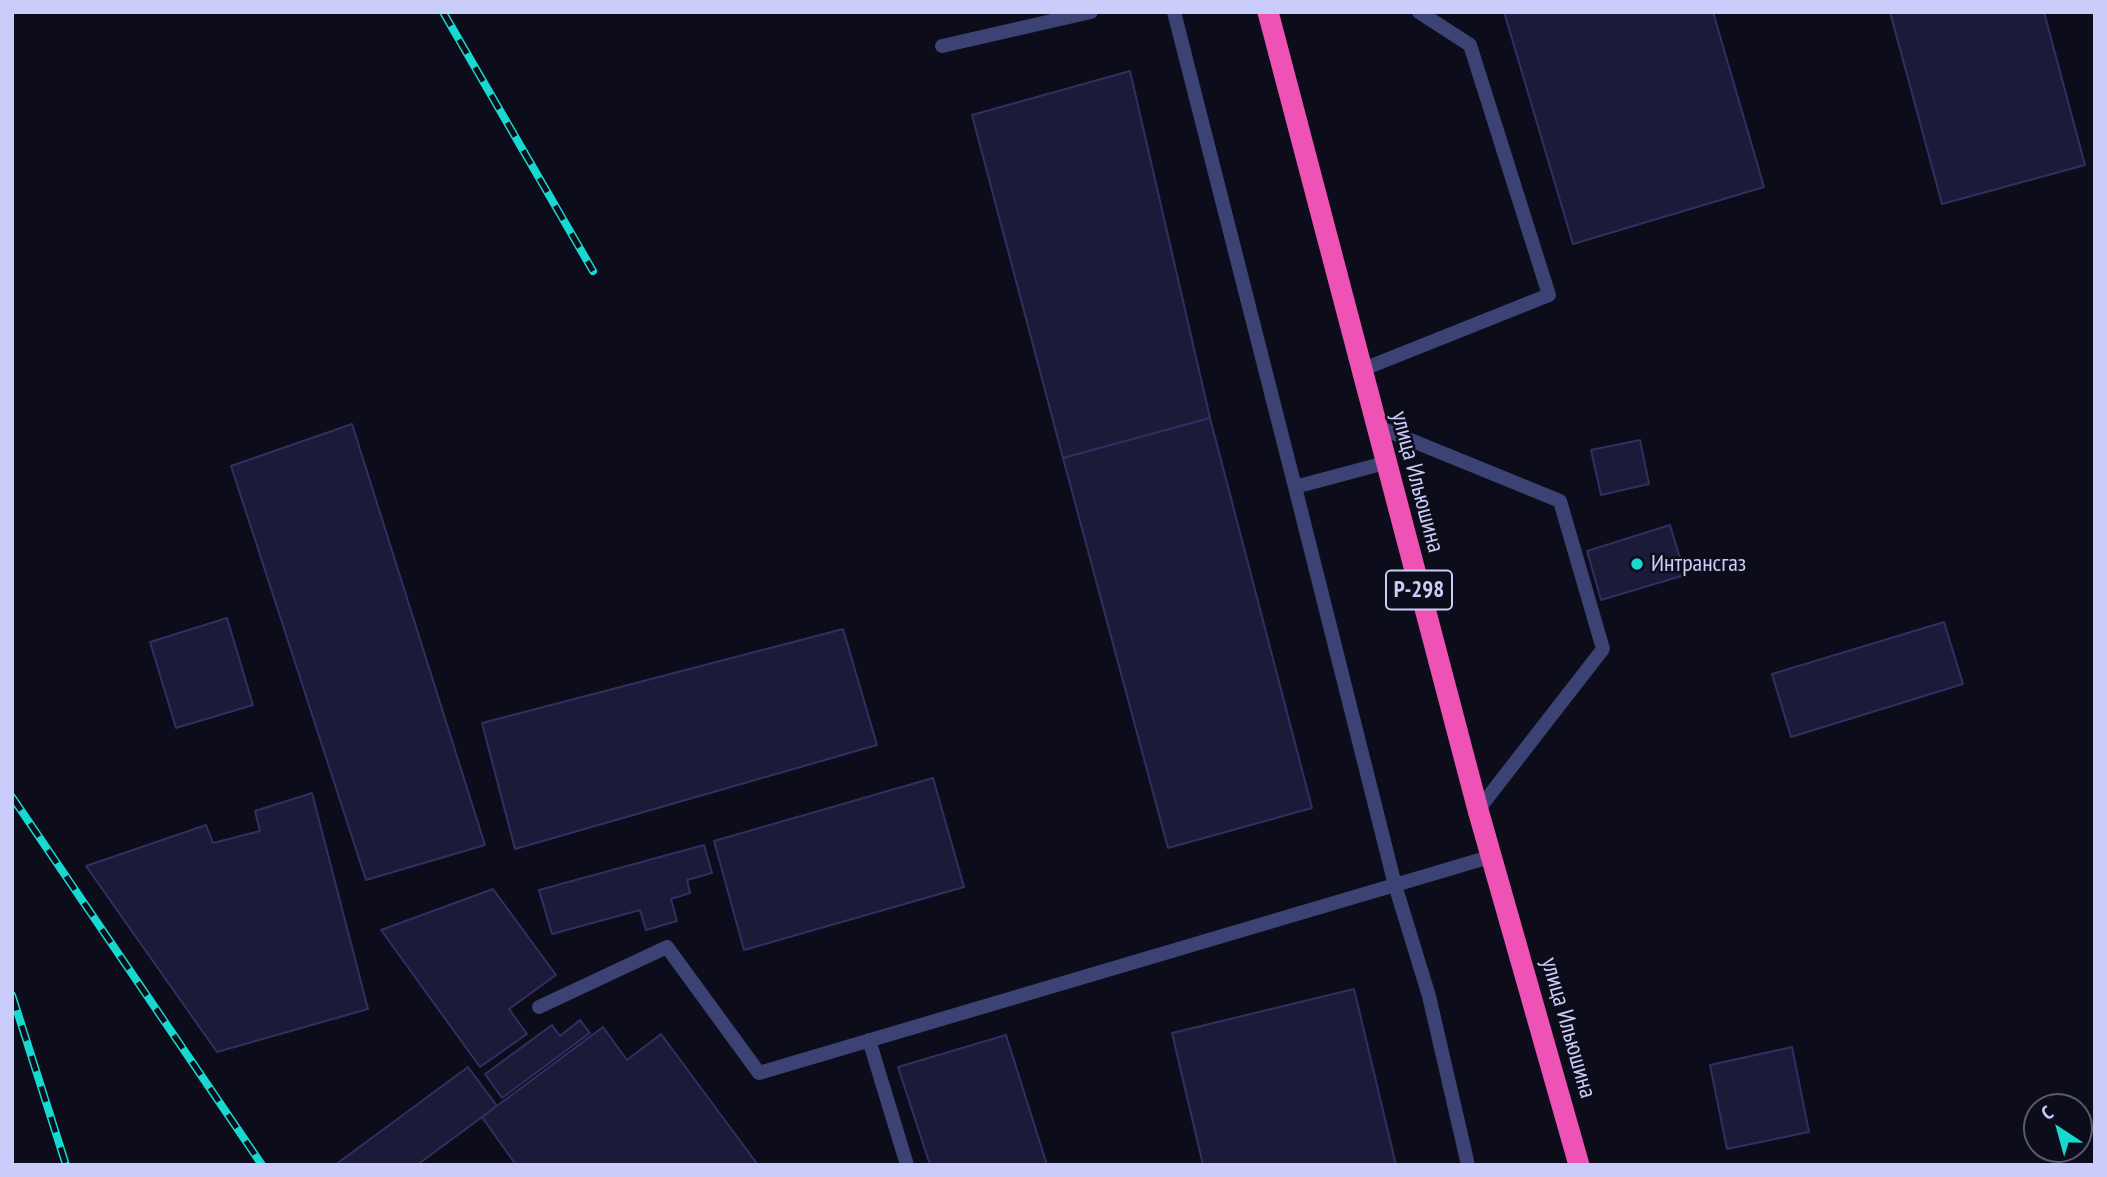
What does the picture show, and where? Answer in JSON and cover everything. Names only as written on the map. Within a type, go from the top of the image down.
[{"type":"highway","name":"улица Ильюшина","points":[[1268,12],[1478,810],[1579,1165]]},
{"type":"lane","points":[[942,46],[1091,12]]},
{"type":"lane","points":[[1174,12],[1395,885],[1429,996],[1468,1165]]},
{"type":"lane","points":[[1361,370],[1549,295],[1470,45],[1419,12]]},
{"type":"lane","points":[[1376,426],[1560,501],[1603,649],[1478,810]]},
{"type":"lane","points":[[1295,487],[1385,463]]},
{"type":"lane","points":[[539,1007],[667,947],[759,1073],[1493,856]]},
{"type":"lane","points":[[869,1040],[908,1165]]},
{"type":"building","points":[[1504,12],[1713,12],[1764,187],[1573,244]]},
{"type":"building","points":[[1890,12],[2044,12],[2085,165],[1942,204]]},
{"type":"building","points":[[1130,71],[1210,418],[1063,458],[972,115]]},
{"type":"building","points":[[1210,418],[1312,808],[1168,848],[1063,458]]},
{"type":"building","points":[[352,424],[485,845],[366,880],[231,466]]},
{"type":"building","points":[[1640,440],[1649,484],[1601,495],[1591,450]]},
{"type":"building","points":[[1670,525],[1685,575],[1601,600],[1587,551]]},
{"type":"building","points":[[227,618],[253,705],[176,728],[150,642]]},
{"type":"building","points":[[1944,622],[1963,684],[1791,737],[1772,674]]},
{"type":"building","points":[[843,629],[877,745],[515,849],[482,723]]},
{"type":"building","points":[[933,778],[964,887],[744,950],[714,841]]},
{"type":"building","points":[[312,793],[368,1009],[217,1052],[86,866],[206,825],[213,843],[260,831],[255,811]]},
{"type":"building","points":[[704,845],[712,873],[687,880],[690,893],[671,899],[677,921],[646,930],[640,910],[552,934],[539,890]]},
{"type":"building","points":[[493,889],[556,975],[509,1009],[527,1034],[480,1067],[381,930]]},
{"type":"building","points":[[1354,989],[1396,1165],[1203,1165],[1172,1033]]},
{"type":"building","points":[[580,1020],[590,1033],[502,1098],[485,1074],[552,1025],[560,1036]]},
{"type":"building","points":[[603,1027],[627,1060],[661,1034],[758,1165],[516,1165],[482,1117]]},
{"type":"building","points":[[1006,1035],[1047,1165],[930,1165],[898,1067]]},
{"type":"building","points":[[1792,1047],[1809,1132],[1727,1149],[1710,1065]]},
{"type":"building","points":[[468,1067],[497,1106],[417,1165],[335,1165]]},
{"type":"railway","points":[[443,12],[593,271]]},
{"type":"railway","points":[[12,797],[262,1165]]},
{"type":"railway","points":[[12,995],[66,1165]]},
{"type":"place","name":"Интрансгаз","points":[[1637,564]]}]
